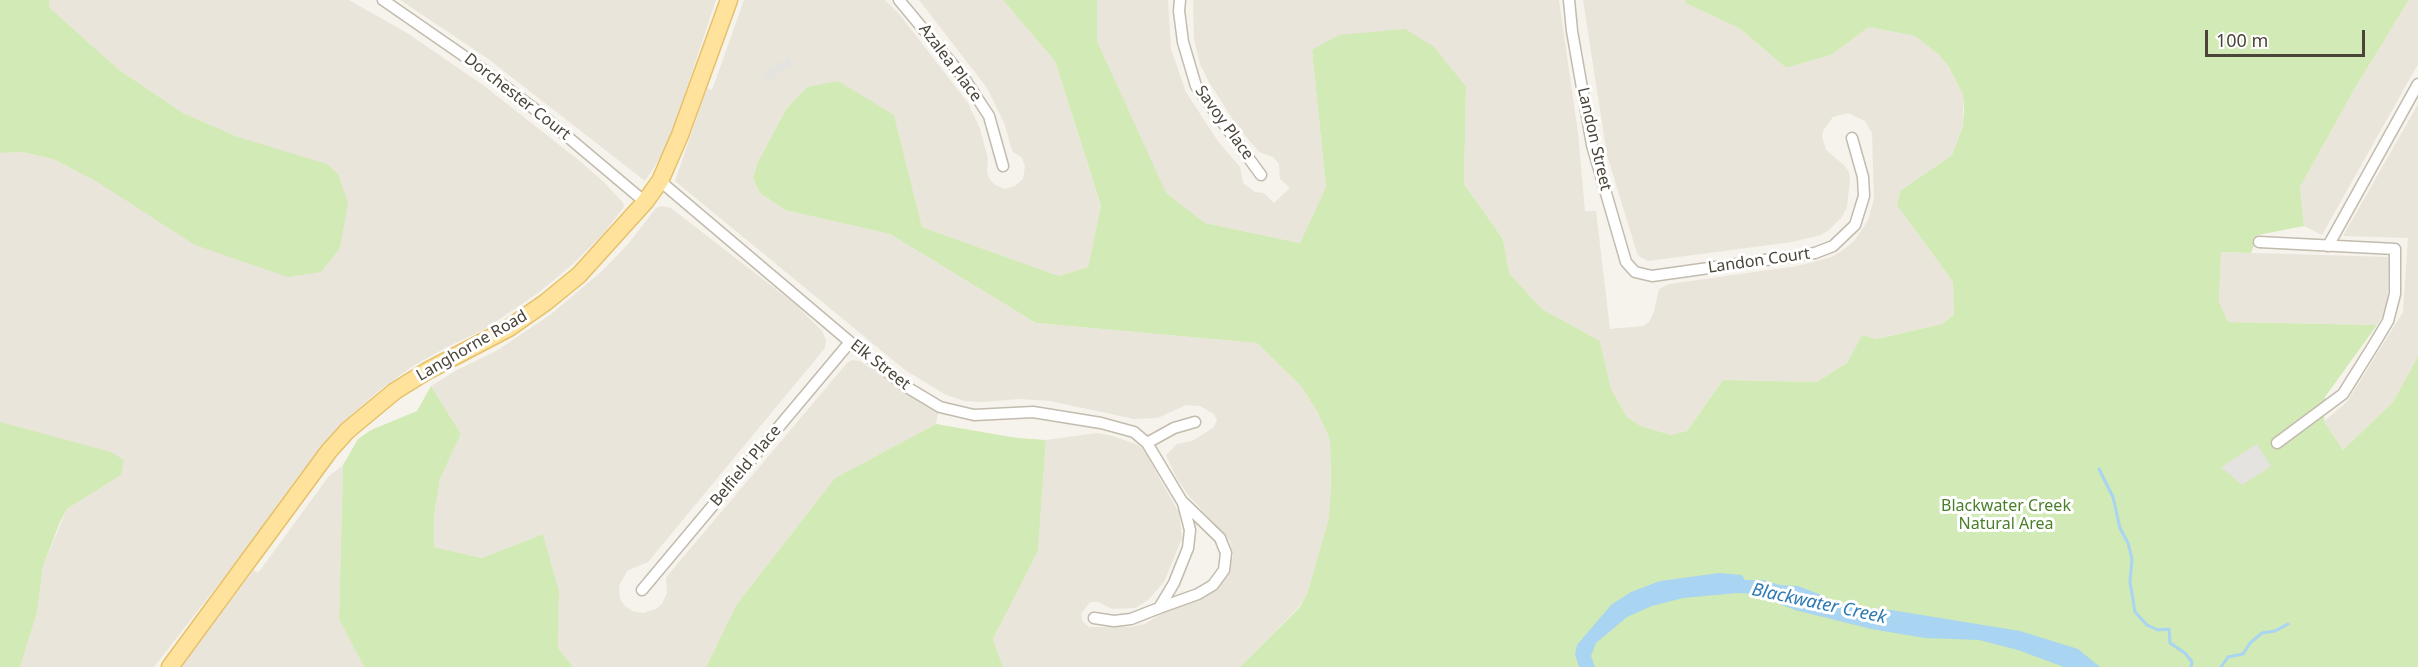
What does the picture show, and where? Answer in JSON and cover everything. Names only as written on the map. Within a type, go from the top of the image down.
[{"type":"main road","name":"Langhorne Road","points":[[170,667],[329,451],[348,430],[395,391],[427,371],[508,328],[546,302],[579,275],[645,202],[660,181],[681,135],[729,0]]},
{"type":"street","name":"Dorchester Court","points":[[383,0],[474,63],[537,111],[645,202]]},
{"type":"street","name":"Azalea Place","points":[[899,0],[964,78],[989,116],[1003,166]]},
{"type":"street","name":"Savoy Place","points":[[1180,0],[1183,42],[1196,86],[1261,174]]},
{"type":"street","name":"Landon Street","points":[[1569,0],[1572,31],[1592,145],[1626,262],[1635,273]]},
{"type":"street","points":[[2328,246],[2418,84]]},
{"type":"street","name":"Landon Court","points":[[1635,273],[1652,276],[1815,253],[1833,246],[1855,225],[1863,206],[1863,177],[1852,138]]},
{"type":"street","name":"Elk Street","points":[[660,181],[850,342],[905,386],[940,407],[974,415],[1032,412],[1101,423],[1134,432],[1147,443]]},
{"type":"street","points":[[2259,242],[2395,249],[2395,294],[2388,321],[2343,394],[2277,443]]},
{"type":"street","name":"Belfield Place","points":[[642,590],[850,342]]},
{"type":"street","points":[[1094,618],[1114,621],[1131,619],[1198,594],[1213,585],[1224,570],[1226,553],[1220,538],[1183,503],[1147,443],[1174,428],[1195,422]]},
{"type":"street","points":[[1159,608],[1174,583],[1188,548],[1190,530],[1183,503]]},
{"type":"shaded area","points":[[49,0],[349,0],[407,33],[483,85],[581,162],[605,183],[624,207],[603,234],[572,265],[538,293],[485,329],[413,366],[352,414],[299,475],[263,527],[154,667],[20,667],[37,613],[43,566],[67,509],[121,475],[0,422],[0,153],[22,152],[53,159],[96,181],[238,137],[183,113],[118,69],[50,8]]},
{"type":"shaded area","points":[[400,0],[716,0],[665,150],[645,181],[487,58]]},
{"type":"shaded area","points":[[744,0],[885,0],[900,15],[968,103],[980,129],[988,159],[989,178],[994,184],[1004,189],[1015,186],[1023,179],[1025,166],[1022,158],[1012,151],[1005,125],[987,88],[919,0],[1003,0],[1055,61],[1101,207],[1088,267],[1059,276],[922,227],[894,115],[807,87],[786,109],[757,164],[753,179],[760,193],[785,210],[890,234],[1036,323],[1257,343],[1301,386],[1318,413],[1330,440],[1329,518],[1307,594],[1298,608],[1240,667],[1003,667],[993,639],[1038,551],[1046,440],[1097,433],[1138,445],[1144,450],[1179,513],[1182,538],[1164,582],[1148,600],[1135,608],[1112,609],[1098,602],[1090,602],[1081,614],[1083,622],[1089,627],[1130,627],[1145,624],[1172,607],[1208,593],[1221,584],[1229,571],[1233,556],[1230,541],[1189,496],[1176,477],[1166,455],[1177,444],[1192,441],[1213,428],[1217,421],[1214,414],[1200,406],[1186,405],[1158,418],[1134,419],[1050,401],[1019,399],[982,402],[965,401],[946,395],[905,370],[675,181],[707,88],[712,90]]},
{"type":"shaded area","points":[[1097,0],[1168,0],[1171,49],[1186,92],[1217,140],[1240,167],[1243,183],[1255,192],[1264,193],[1274,203],[1290,188],[1280,179],[1279,164],[1273,157],[1259,152],[1237,126],[1209,82],[1200,64],[1194,39],[1193,0],[1559,0],[1578,133],[1585,211],[1596,211],[1610,329],[1643,326],[1649,322],[1654,312],[1659,289],[1669,284],[1797,266],[1832,257],[1843,250],[1855,240],[1868,220],[1874,199],[1872,133],[1865,121],[1848,113],[1833,117],[1824,129],[1822,136],[1826,150],[1844,165],[1849,172],[1850,179],[1847,207],[1842,217],[1821,235],[1792,242],[1648,261],[1637,253],[1607,155],[1583,0],[1686,0],[1685,3],[1739,28],[1786,68],[1831,55],[1869,27],[1915,36],[1939,55],[1949,67],[1963,95],[1963,125],[1952,155],[1900,191],[1897,205],[1953,282],[1954,313],[1942,324],[1875,339],[1862,335],[1847,363],[1817,382],[1723,380],[1687,431],[1671,435],[1641,426],[1627,417],[1611,389],[1600,341],[1542,309],[1509,273],[1503,239],[1464,184],[1466,87],[1312,50],[1326,187],[1300,243],[1205,223],[1165,193],[1097,41]]},
{"type":"shaded area","points":[[2409,0],[2418,0],[2418,64],[2322,235],[2304,226],[2300,187],[2355,88]]},
{"type":"shaded area","points":[[789,57],[792,65],[781,71],[770,82],[763,76],[769,69]]},
{"type":"shaded area","points":[[2418,104],[2418,356],[2393,402],[2343,450],[2324,421],[2347,402],[2403,312],[2408,238],[2343,236]]},
{"type":"shaded area","points":[[661,206],[671,208],[795,304],[822,331],[826,340],[825,348],[648,562],[627,571],[619,586],[620,599],[624,605],[632,611],[643,613],[656,609],[662,604],[667,593],[668,575],[847,363],[852,360],[860,361],[938,413],[936,424],[835,478],[737,604],[706,667],[573,667],[558,648],[559,591],[543,534],[482,558],[434,547],[434,516],[440,479],[461,434],[431,386],[496,351],[550,315],[602,271],[628,244],[656,208]]},
{"type":"shaded area","points":[[2221,252],[2389,257],[2387,309],[2377,325],[2227,322],[2219,302]]},
{"type":"shaded area","points":[[2257,444],[2271,466],[2242,485],[2221,467]]},
{"type":"shaded area","points":[[343,465],[339,619],[364,667],[181,667],[254,570],[258,573],[329,476]]},
{"type":"green space","points":[[0,0],[49,0],[50,8],[118,69],[183,113],[238,137],[327,164],[338,174],[348,203],[340,248],[321,272],[288,277],[195,245],[96,181],[53,159],[22,152],[0,153]]},
{"type":"green space","name":"Blackwater Creek Natural Area","points":[[1003,0],[1097,0],[1097,41],[1166,193],[1205,223],[1300,243],[1326,187],[1312,50],[1339,35],[1405,29],[1434,47],[1466,87],[1464,184],[1503,239],[1509,273],[1542,309],[1600,341],[1611,389],[1627,417],[1641,426],[1671,435],[1687,431],[1723,380],[1817,382],[1847,363],[1862,335],[1876,339],[1942,324],[1954,314],[1953,282],[1897,205],[1900,191],[1952,155],[1963,126],[1964,110],[1963,95],[1949,67],[1939,55],[1915,36],[1869,27],[1831,55],[1786,68],[1739,28],[1685,3],[1686,0],[2409,0],[2355,88],[2300,187],[2304,226],[2258,235],[2251,253],[2221,252],[2219,302],[2228,322],[2377,325],[2325,397],[2324,421],[2343,450],[2393,402],[2418,356],[2418,667],[1240,667],[1299,608],[1307,594],[1329,518],[1330,440],[1318,413],[1301,386],[1257,343],[1036,323],[890,234],[785,210],[760,193],[753,179],[757,164],[786,109],[807,87],[838,81],[894,115],[922,227],[1059,276],[1088,267],[1101,206],[1055,61]]},
{"type":"green space","points":[[431,386],[461,434],[440,479],[434,516],[434,547],[482,558],[543,534],[559,591],[558,648],[573,667],[364,667],[339,619],[343,465],[358,439],[371,430],[417,411]]},
{"type":"green space","points":[[0,422],[111,452],[124,460],[121,475],[67,509],[60,522],[43,566],[37,613],[20,667],[0,667]]},
{"type":"green space","points":[[936,424],[1017,438],[1046,440],[1038,551],[993,639],[1003,667],[706,667],[737,604],[835,478]]},
{"type":"water","name":"Blackwater Creek","points":[[1719,573],[1742,575],[1745,580],[1763,580],[1780,585],[1798,586],[1824,596],[1840,606],[1891,610],[2020,631],[2078,649],[2100,667],[2064,667],[2018,650],[1979,640],[1925,638],[1871,629],[1795,610],[1755,594],[1737,593],[1683,598],[1652,606],[1627,617],[1596,643],[1591,656],[1595,667],[1579,667],[1575,654],[1577,645],[1611,605],[1631,592],[1660,581]]},
{"type":"waterway","points":[[2099,469],[2113,497],[2120,528],[2128,543],[2132,559],[2130,582],[2135,612],[2147,625],[2158,630],[2169,629],[2170,643],[2185,653],[2192,662],[2191,667]]},
{"type":"waterway","points":[[2221,667],[2228,657],[2243,654],[2250,643],[2262,633],[2275,631],[2288,624]]}]
